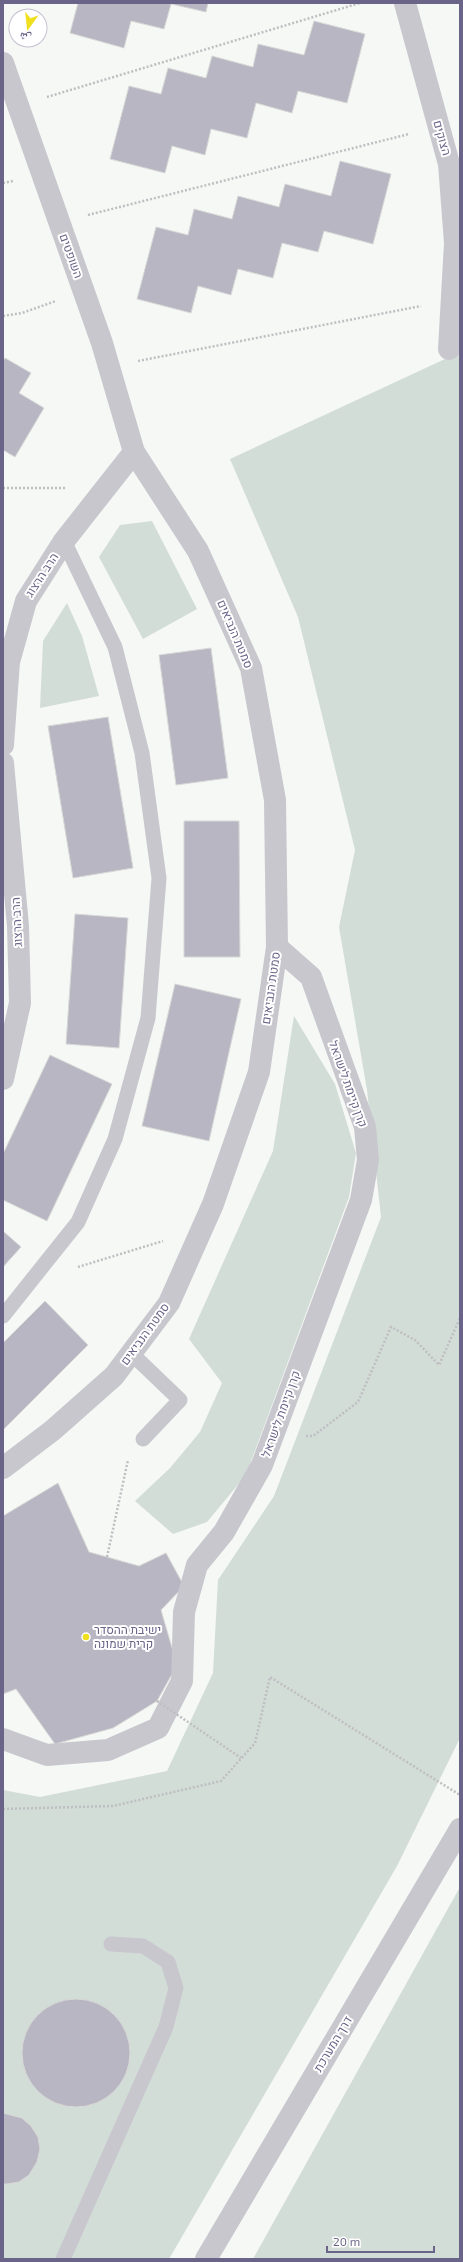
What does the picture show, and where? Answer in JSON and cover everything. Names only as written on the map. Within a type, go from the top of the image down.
[{"type":"street","name":"הצוקים","points":[[406,3],[449,164],[455,242],[449,348]]},
{"type":"street","name":"השופטים","points":[[3,63],[109,366],[134,452]]},
{"type":"street","name":"הרב הרצוג","points":[[3,745],[9,662],[26,600],[64,541],[134,452]]},
{"type":"street","name":"סמטת הנביאים","points":[[3,1468],[54,1430],[114,1376],[169,1303],[213,1204],[259,1072],[278,947],[275,800],[251,668],[198,551],[134,452]]},
{"type":"street","name":"הרב הרצוג","points":[[3,763],[18,926],[20,1003],[3,1079]]},
{"type":"street","name":"קרן קיימת לישראל","points":[[3,1739],[47,1755],[108,1750],[158,1728],[182,1681],[184,1612],[197,1565],[224,1532],[262,1465],[361,1200],[368,1160],[365,1126],[310,977],[278,947]]},
{"type":"street","name":"דרך המערכת","points":[[206,2259],[460,1829]]},
{"type":"lane","points":[[3,1316],[78,1222],[115,1139],[148,1018],[158,894],[159,878],[142,753],[115,646],[64,541]]},
{"type":"lane","points":[[131,1353],[180,1400],[143,1439]]},
{"type":"lane","points":[[63,2259],[166,2027],[176,1988],[168,1962],[143,1946],[111,1944]]},
{"type":"path","points":[[18,106],[360,3]]},
{"type":"path","points":[[59,222],[439,127]]},
{"type":"path","points":[[3,316],[22,313],[84,292]]},
{"type":"path","points":[[109,366],[451,300]]},
{"type":"path","points":[[3,488],[105,488]]},
{"type":"path","points":[[76,1267],[202,1230]]},
{"type":"path","points":[[273,1433],[313,1436],[358,1402],[391,1327],[415,1340],[438,1365],[460,1318]]},
{"type":"path","points":[[107,1557],[129,1453],[143,1439]]},
{"type":"path","points":[[3,1809],[113,1806],[221,1781],[255,1743],[270,1677],[460,1795]]},
{"type":"path","points":[[157,1701],[241,1758]]},
{"type":"shaded area","points":[[460,352],[460,1738],[397,1866],[169,2259],[3,2259],[3,1790],[40,1797],[167,1771],[213,1673],[218,1580],[274,1496],[381,1217],[367,1090],[339,927],[355,850],[298,617],[230,459]]},
{"type":"shaded area","points":[[152,521],[197,609],[143,639],[99,557],[120,525]]},
{"type":"shaded area","points":[[67,603],[82,636],[99,696],[40,708],[43,641]]},
{"type":"shaded area","points":[[294,1016],[335,1084],[356,1153],[349,1197],[246,1475],[207,1522],[173,1534],[135,1501],[170,1468],[200,1432],[222,1383],[189,1339],[273,1151]]},
{"type":"shaded area","points":[[460,1887],[460,2259],[253,2259]]},
{"type":"building","points":[[78,3],[208,3],[206,12],[171,4],[164,29],[131,21],[124,48],[70,33]]},
{"type":"building","points":[[314,21],[365,34],[347,103],[298,91],[292,113],[256,103],[247,138],[211,129],[205,155],[172,146],[165,173],[110,159],[129,86],[161,94],[168,68],[206,78],[212,56],[253,67],[258,44],[304,55]]},
{"type":"building","points":[[340,161],[391,174],[373,244],[324,231],[318,252],[282,243],[273,278],[238,269],[231,295],[198,286],[191,313],[137,299],[156,227],[188,235],[194,209],[232,219],[238,196],[279,207],[285,184],[331,196]]},
{"type":"building","points":[[5,358],[31,373],[19,393],[44,408],[15,457],[3,450],[3,361]]},
{"type":"building","points":[[211,648],[228,778],[176,785],[159,655]]},
{"type":"building","points":[[108,717],[133,868],[73,878],[48,726]]},
{"type":"building","points":[[184,821],[239,821],[240,957],[184,957]]},
{"type":"building","points":[[75,914],[128,918],[119,1048],[66,1044]]},
{"type":"building","points":[[175,984],[241,999],[209,1141],[142,1126]]},
{"type":"building","points":[[50,1055],[112,1084],[47,1221],[3,1200],[3,1154]]},
{"type":"building","points":[[3,1231],[21,1247],[3,1267]]},
{"type":"building","points":[[45,1301],[88,1345],[3,1430],[3,1343]]},
{"type":"building","name":"ישיבת ההסדר קרית שמונה","points":[[58,1483],[89,1552],[139,1566],[166,1553],[184,1586],[161,1610],[177,1665],[157,1701],[113,1728],[55,1744],[16,1689],[3,1694],[3,1516]]},
{"type":"building","points":[[76,1999],[97,2003],[114,2015],[126,2032],[130,2053],[126,2074],[114,2091],[97,2103],[76,2107],[55,2103],[38,2091],[26,2074],[22,2053],[26,2032],[38,2015],[55,2003]]},
{"type":"building","points":[[3,2113],[22,2118],[31,2126],[38,2137],[40,2149],[37,2162],[29,2175],[19,2182],[7,2184],[3,2184]]},
{"type":"place","name":"ישיבת ההסדר קרית שמונה","points":[[86,1637]]}]
